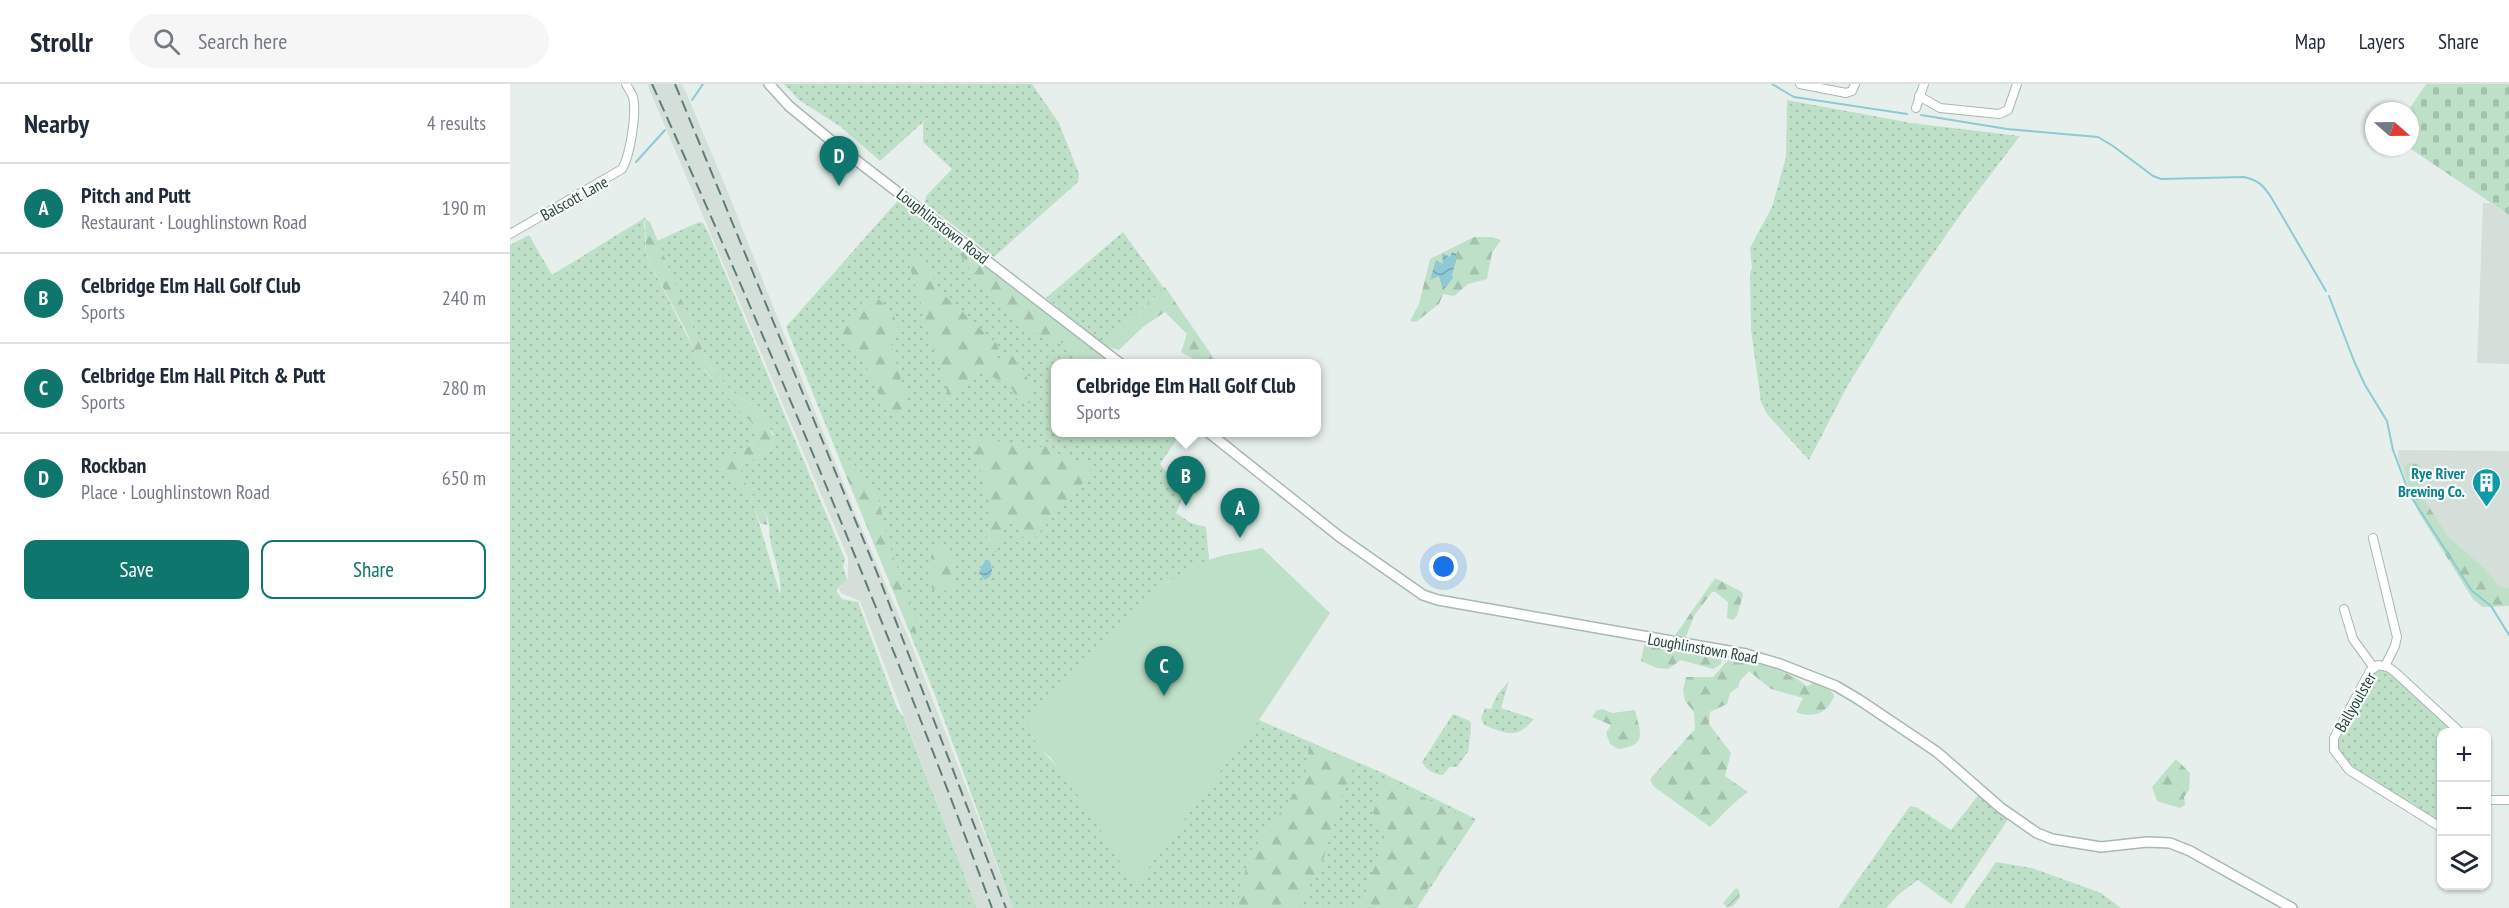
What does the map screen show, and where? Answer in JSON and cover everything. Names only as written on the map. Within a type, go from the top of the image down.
[{"type":"street","name":"Balscott Lane","points":[[510,234],[622,169],[627,159],[634,109],[633,97],[626,84]]},
{"type":"street","name":"Loughlinstown Road","points":[[769,84],[789,106],[839,147],[1116,359]]},
{"type":"street","points":[[1800,84],[1846,93],[1853,88]]},
{"type":"street","points":[[1916,108],[1924,84]]},
{"type":"street","points":[[1919,96],[1940,108],[1999,114],[2008,110],[2017,84]]},
{"type":"street","name":"Loughlinstown Road","points":[[1214,437],[1340,537],[1423,595],[1438,600],[1629,635],[1746,654],[1780,664],[1832,685],[1858,699],[1937,752],[2001,808],[2037,833],[2060,840],[2101,847],[2148,842],[2175,844],[2292,908]]},
{"type":"street","points":[[2373,538],[2397,637],[2385,666]]},
{"type":"street","points":[[2344,609],[2354,639],[2374,668]]},
{"type":"street","name":"Ballyoulster","points":[[2437,825],[2349,770],[2334,750],[2334,738],[2370,671],[2378,665],[2396,672],[2456,728]]},
{"type":"street","points":[[2491,800],[2509,800]]},
{"type":"shaded area","points":[[647,84],[682,84],[685,90],[856,515],[912,646],[1013,908],[977,908],[860,601],[841,593],[839,589],[848,578],[848,558]]},
{"type":"shaded area","points":[[2483,203],[2490,203],[2509,215],[2509,364],[2477,363]]},
{"type":"shaded area","points":[[2398,450],[2509,451],[2509,606],[2483,607],[2473,599],[2418,511],[2398,459]]},
{"type":"green space","points":[[784,84],[1032,84],[1059,123],[1079,174],[1078,182],[994,257],[925,203],[926,196],[952,169],[923,142],[923,123],[933,113],[880,161],[841,127],[799,100]]},
{"type":"green space","points":[[2426,84],[2509,84],[2509,215],[2419,154],[2419,102],[2414,102]]},
{"type":"green space","points":[[1787,100],[1911,123],[2020,136],[1965,208],[1894,310],[1848,385],[1809,460],[1767,414],[1761,402],[1751,330],[1750,248],[1772,207],[1786,157]]},
{"type":"green space","points":[[900,198],[1107,359],[1051,359],[1051,437],[1178,437],[1160,464],[1185,494],[1176,513],[1191,523],[1206,527],[1209,560],[1167,582],[1038,748],[1077,792],[1133,881],[1259,720],[1385,774],[1476,819],[1417,908],[1013,908],[935,695],[786,327]]},
{"type":"green space","points":[[646,217],[644,221],[646,253],[705,371],[752,423],[760,440],[718,464],[754,506],[780,594],[780,579],[771,546],[769,524],[763,509],[746,486],[741,473],[741,466],[771,449],[774,435],[758,409],[731,391],[707,362],[657,241],[699,222],[703,223],[708,232],[845,559],[843,567],[847,579],[836,591],[842,599],[858,602],[897,708],[904,718],[977,908],[510,908],[510,245],[529,235],[552,275]]},
{"type":"green space","points":[[645,219],[650,222],[707,362],[731,391],[758,409],[774,435],[771,449],[741,466],[745,482],[764,513],[767,525],[760,523],[754,506],[720,470],[718,463],[760,440],[752,423],[701,365],[646,253]]},
{"type":"green space","points":[[1123,232],[1164,288],[1105,346],[1046,298]]},
{"type":"green space","points":[[1474,237],[1492,237],[1501,240],[1492,253],[1487,279],[1468,284],[1454,296],[1443,294],[1439,304],[1416,322],[1410,321],[1419,304],[1430,259]]},
{"type":"green space","points":[[959,244],[1049,316],[1109,359],[1081,359],[1064,343],[1050,342],[1016,323],[1000,300],[966,264],[959,253]]},
{"type":"green space","points":[[912,259],[924,263],[942,293],[997,344],[999,351],[991,353],[989,357],[994,360],[1008,356],[1014,357],[1026,375],[1037,403],[1019,403],[1012,389],[985,372],[977,370],[948,402],[944,400],[947,391],[909,264]]},
{"type":"green space","points":[[1165,287],[1214,359],[1194,359],[1181,352],[1187,334],[1165,312],[1143,327],[1119,350],[1105,346]]},
{"type":"green space","points":[[874,296],[891,312],[897,322],[898,333],[890,340],[904,390],[905,407],[900,411],[887,413],[867,369],[839,329],[862,303]]},
{"type":"green space","points":[[970,436],[1013,444],[1031,451],[1049,444],[1059,454],[1076,464],[1085,458],[1091,474],[1031,542],[1023,537],[1016,525],[1003,522],[997,552],[992,552],[985,543],[993,512]]},
{"type":"green space","points":[[840,453],[851,461],[877,490],[887,538],[918,627],[917,631],[911,633],[838,456]]},
{"type":"green space","points":[[2410,463],[2420,465],[2422,496],[2448,537],[2484,568],[2500,587],[2509,588],[2509,606],[2483,607],[2473,599],[2418,511],[2410,492],[2404,466]]},
{"type":"green space","points":[[945,546],[952,553],[954,587],[937,591],[932,589],[931,556],[936,549]]},
{"type":"green space","points":[[1262,548],[1330,613],[1259,720],[1135,886],[1084,804],[1050,757],[1038,749],[1028,723],[1111,631],[1158,589],[1208,560]]},
{"type":"green space","points":[[1715,578],[1742,592],[1737,616],[1733,620],[1727,618],[1728,602],[1712,592],[1694,616],[1685,639],[1674,637]]},
{"type":"green space","points":[[1650,642],[1723,654],[1721,664],[1713,669],[1681,660],[1668,669],[1657,668],[1641,661],[1644,645]]},
{"type":"green space","points":[[1729,659],[1770,667],[1790,675],[1807,686],[1815,682],[1831,691],[1834,696],[1828,707],[1819,713],[1802,714],[1796,712],[1803,698],[1771,689],[1749,671],[1738,687],[1730,693],[1727,704],[1710,712],[1709,724],[1731,753],[1725,776],[1748,792],[1710,827],[1653,786],[1650,779],[1695,729],[1694,712],[1685,701],[1683,690],[1686,677],[1713,677]]},
{"type":"green space","points":[[2381,670],[2393,674],[2452,728],[2437,728],[2437,822],[2352,768],[2340,752],[2341,733],[2371,675]]},
{"type":"green space","points":[[1509,681],[1501,708],[1534,719],[1522,730],[1505,733],[1484,725],[1481,718],[1485,708],[1491,709],[1497,695]]},
{"type":"green space","points":[[1602,709],[1612,713],[1635,710],[1640,737],[1634,745],[1618,749],[1610,744],[1606,733],[1611,725],[1592,717],[1596,711]]},
{"type":"green space","points":[[1453,714],[1470,721],[1469,750],[1457,767],[1450,767],[1443,775],[1440,775],[1428,769],[1422,762]]},
{"type":"green space","points":[[1309,743],[1354,763],[1351,777],[1342,794],[1324,857],[1298,908],[1237,908],[1252,851],[1300,785],[1307,768]]},
{"type":"green space","points":[[2176,759],[2190,773],[2189,790],[2184,797],[2185,805],[2180,808],[2157,801],[2152,787]]},
{"type":"green space","points":[[1385,779],[1473,821],[1414,908],[1360,908],[1384,839],[1385,828],[1377,821],[1373,813]]},
{"type":"green space","points":[[1979,794],[2007,818],[2007,821],[1951,904],[1918,880],[1899,894],[1886,908],[1838,908],[1910,806],[1918,808],[1951,830]]},
{"type":"green space","points":[[1996,862],[2032,868],[2101,893],[2121,908],[1964,908]]},
{"type":"green space","points":[[1736,888],[1739,890],[1740,898],[1733,906],[1727,907],[1723,903]]},
{"type":"water","points":[[1452,252],[1456,254],[1453,278],[1443,290],[1439,276],[1430,280],[1436,260],[1443,264],[1442,253],[1450,257]]},
{"type":"water","points":[[985,560],[989,560],[992,571],[985,580],[979,573]]},
{"type":"waterway","points":[[692,100],[703,84]]},
{"type":"waterway","points":[[1772,84],[1794,97],[1907,114]]},
{"type":"waterway","points":[[1921,115],[2007,129],[2098,137],[2153,176],[2161,179],[2244,177],[2257,181],[2271,197],[2326,291]]},
{"type":"waterway","points":[[636,162],[665,130]]},
{"type":"waterway","points":[[2329,296],[2365,385],[2387,421],[2393,450],[2410,495],[2472,591],[2491,606],[2509,635]]},
{"type":"railway","points":[[652,84],[829,493],[913,700],[992,908]]},
{"type":"railway","points":[[675,84],[880,580],[1006,908]]},
{"type":"place","name":"Rockban","points":[[839,186]]},
{"type":"place","name":"Celbridge Elm Hall Golf Club","points":[[1186,506]]},
{"type":"place","name":"Rye River Brewing Co.","points":[[2486,508]]},
{"type":"place","name":"Pitch and Putt","points":[[1240,538]]},
{"type":"place","name":"Celbridge Elm Hall Pitch & Putt","points":[[1164,696]]}]
